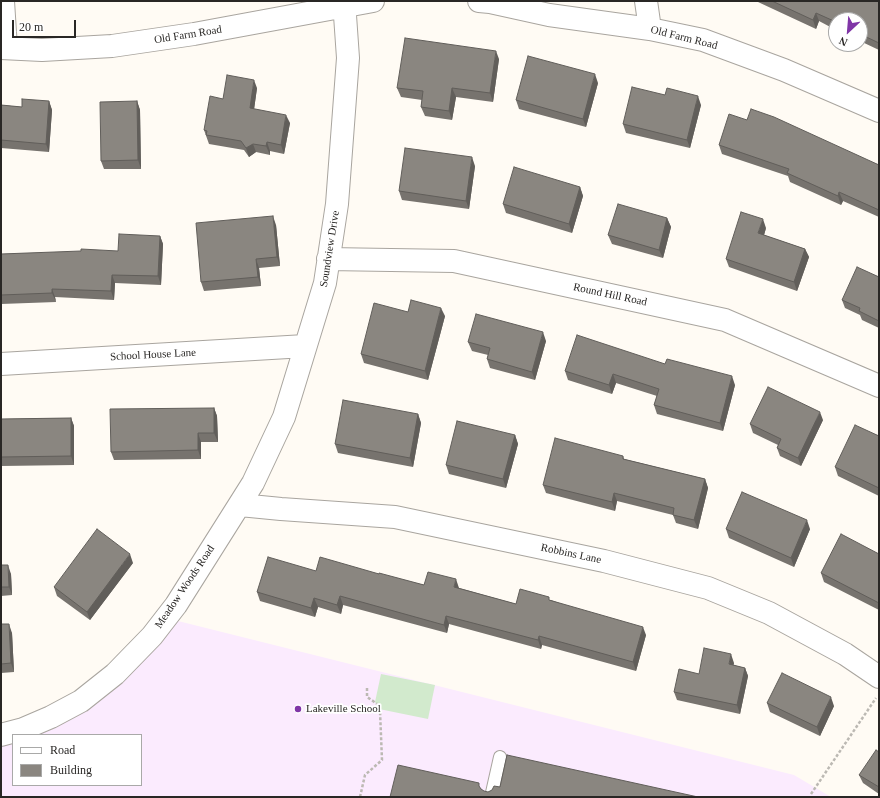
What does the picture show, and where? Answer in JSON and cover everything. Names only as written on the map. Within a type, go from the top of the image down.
[{"type":"street","points":[[3,1],[4,48]]},
{"type":"street","name":"Old Farm Road","points":[[4,48],[42,50],[112,46],[194,34],[344,4],[373,1]]},
{"type":"street","name":"Old Farm Road","points":[[479,1],[549,15],[650,30],[703,40],[784,70],[879,111]]},
{"type":"street","points":[[646,1],[650,30]]},
{"type":"street","name":"Soundview Drive","points":[[240,505],[253,483],[284,416],[325,283],[337,204],[348,58],[344,4]]},
{"type":"street","name":"Round Hill Road","points":[[328,259],[454,261],[725,320],[879,386]]},
{"type":"street","name":"School House Lane","points":[[1,364],[305,346]]},
{"type":"street","name":"Robbins Lane","points":[[240,505],[281,510],[395,517],[604,561],[708,588],[769,613],[845,654],[879,677]]},
{"type":"street","name":"Meadow Woods Road","points":[[1,735],[23,729],[57,714],[81,701],[115,674],[152,636],[176,605],[240,505]]},
{"type":"lane","points":[[491,797],[500,757]]},
{"type":"path","points":[[360,797],[365,775],[382,760],[380,711],[375,702],[367,697],[367,687]]},
{"type":"path","points":[[811,794],[879,694]]},
{"type":"shaded area","name":"Lakeville School","points":[[166,618],[794,775],[831,797],[1,797],[1,735],[51,717]]},
{"type":"green space","points":[[381,674],[435,685],[428,719],[379,709],[375,702]]},
{"type":"building","points":[[772,1],[879,1],[879,43],[868,38],[868,12],[828,12],[828,18],[816,13],[813,20]]},
{"type":"building","points":[[405,38],[496,51],[490,93],[452,88],[449,111],[421,107],[423,91],[397,88]]},
{"type":"building","points":[[528,56],[595,74],[583,119],[516,100]]},
{"type":"building","points":[[227,75],[254,80],[250,108],[286,115],[281,145],[267,142],[266,146],[253,144],[246,148],[241,141],[206,135],[207,131],[204,130],[210,96],[223,99]]},
{"type":"building","points":[[632,87],[665,95],[667,88],[698,96],[687,140],[623,124]]},
{"type":"building","points":[[22,99],[49,101],[46,144],[1,140],[1,105],[22,107]]},
{"type":"building","points":[[137,101],[138,160],[101,161],[100,102]]},
{"type":"building","points":[[751,109],[774,117],[879,165],[879,210],[839,192],[838,196],[787,173],[789,169],[719,145],[729,114],[747,120]]},
{"type":"building","points":[[405,148],[472,157],[466,201],[399,191]]},
{"type":"building","points":[[514,167],[580,187],[569,224],[503,204]]},
{"type":"building","points":[[618,204],[667,218],[659,250],[608,235]]},
{"type":"building","points":[[741,212],[763,219],[758,233],[805,249],[794,282],[726,259]]},
{"type":"building","points":[[273,216],[277,257],[256,259],[258,277],[201,282],[196,223]]},
{"type":"building","points":[[119,234],[160,236],[158,276],[112,275],[111,291],[52,289],[52,293],[1,295],[1,254],[81,251],[81,249],[118,251]]},
{"type":"building","points":[[857,267],[879,277],[879,321],[859,311],[860,308],[842,300]]},
{"type":"building","points":[[411,300],[441,308],[425,371],[361,354],[374,303],[408,312]]},
{"type":"building","points":[[476,314],[543,332],[532,372],[487,359],[490,348],[468,342]]},
{"type":"building","points":[[577,335],[665,364],[667,359],[732,376],[720,423],[654,405],[659,389],[613,374],[609,385],[565,371]]},
{"type":"building","points":[[768,387],[820,412],[798,458],[777,448],[781,439],[750,424]]},
{"type":"building","points":[[343,400],[418,414],[410,458],[335,444]]},
{"type":"building","points":[[214,408],[214,433],[198,433],[198,450],[111,452],[110,409]]},
{"type":"building","points":[[71,418],[71,456],[1,457],[1,419]]},
{"type":"building","points":[[457,421],[515,435],[503,479],[446,465]]},
{"type":"building","points":[[855,425],[879,436],[879,488],[835,467]]},
{"type":"building","points":[[555,438],[623,456],[623,459],[705,479],[694,520],[673,515],[674,508],[614,493],[612,502],[543,485]]},
{"type":"building","points":[[742,492],[807,520],[791,558],[726,529]]},
{"type":"building","points":[[97,529],[130,554],[87,612],[54,587]]},
{"type":"building","points":[[841,534],[879,554],[879,603],[821,573]]},
{"type":"building","points":[[268,557],[316,571],[320,557],[424,585],[428,572],[456,579],[454,587],[516,604],[520,589],[549,597],[549,600],[643,627],[633,662],[539,636],[538,640],[446,616],[444,625],[340,596],[337,605],[314,598],[311,608],[257,592]]},
{"type":"building","points":[[1,565],[8,565],[9,587],[1,587]]},
{"type":"building","points":[[1,624],[9,624],[11,663],[1,664]]},
{"type":"building","points":[[704,648],[731,654],[729,664],[745,668],[737,705],[674,692],[679,669],[699,674]]},
{"type":"building","points":[[782,673],[831,697],[817,727],[767,703]]},
{"type":"building","points":[[876,750],[879,752],[879,787],[859,775]]},
{"type":"building","points":[[507,755],[698,797],[390,797],[398,765],[479,783],[481,789],[488,792],[492,790],[494,786],[500,787]]},
{"type":"place","name":"Lakeville School","points":[[298,709]]}]
